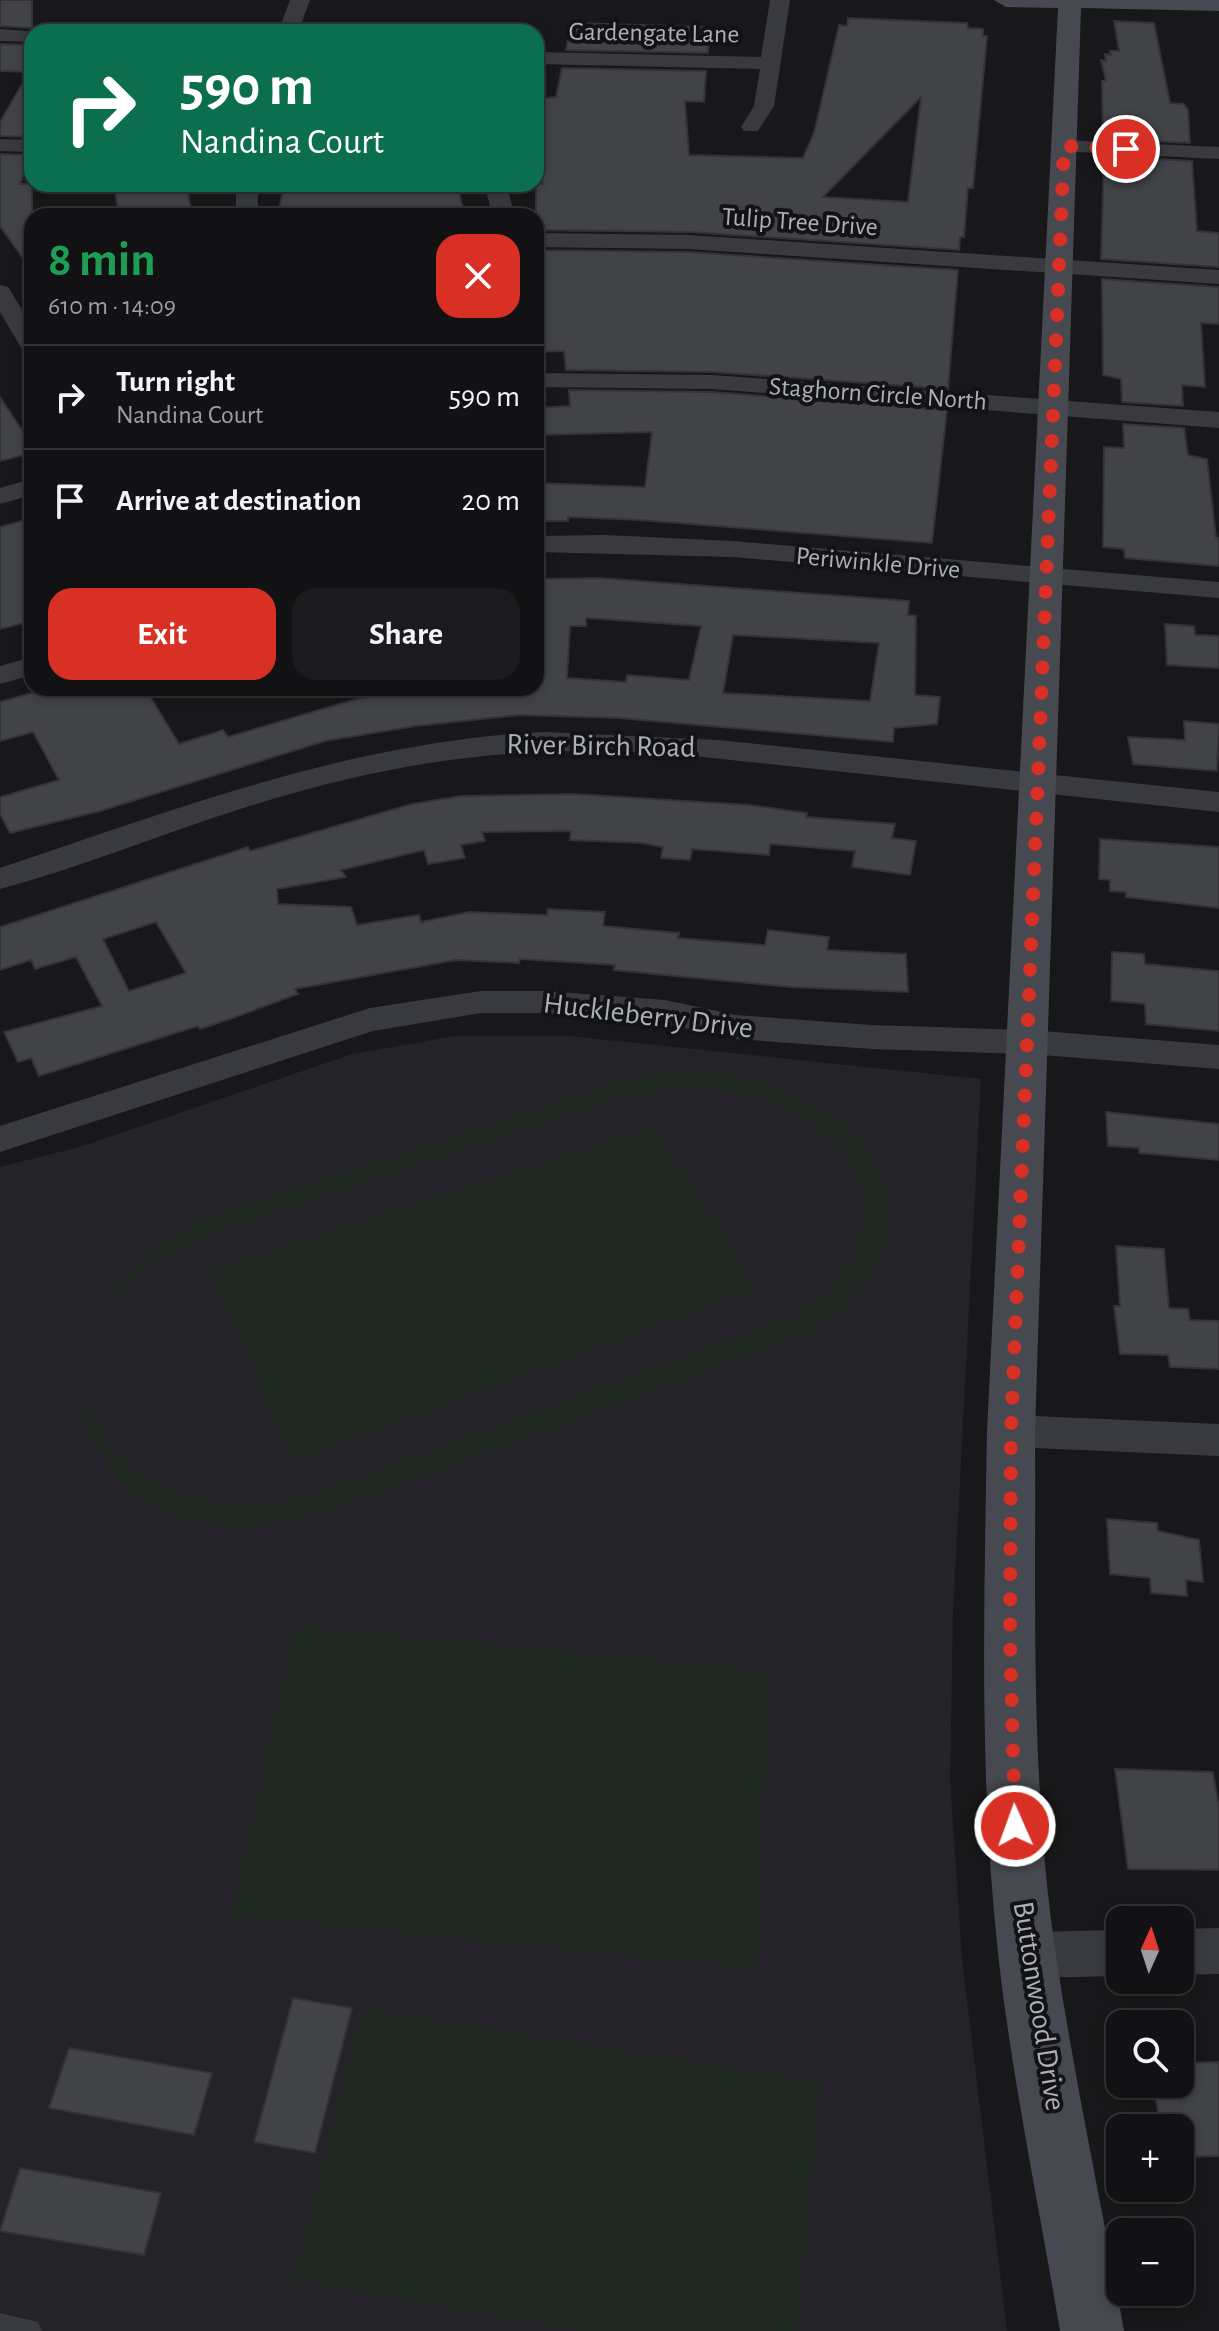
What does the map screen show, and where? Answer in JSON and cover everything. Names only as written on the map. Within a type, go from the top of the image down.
[{"type":"street","points":[[291,24],[300,0]]},
{"type":"street","points":[[751,127],[764,106],[780,0]]},
{"type":"street","points":[[1006,0],[1219,4]]},
{"type":"street","name":"Buttonwood Drive","points":[[1070,1],[1011,1431],[1010,1639],[1015,1826],[1027,1955],[1092,2331]]},
{"type":"street","points":[[0,35],[24,36]]},
{"type":"street","name":"Gardengate Lane","points":[[544,58],[771,63]]},
{"type":"street","points":[[0,145],[24,146]]},
{"type":"street","points":[[1064,146],[1219,153]]},
{"type":"street","name":"Tulip Tree Drive","points":[[544,240],[689,242],[1059,269],[1219,277]]},
{"type":"street","points":[[0,292],[24,330]]},
{"type":"street","points":[[0,346],[24,340]]},
{"type":"street","name":"Staghorn Circle North","points":[[544,380],[712,382],[1219,420]]},
{"type":"street","points":[[0,496],[24,489]]},
{"type":"street","name":"Periwinkle Drive","points":[[544,544],[605,543],[732,549],[1047,578],[1219,590]]},
{"type":"street","points":[[0,675],[24,668]]},
{"type":"street","name":"River Birch Road","points":[[0,879],[239,799],[384,761],[462,747],[548,741],[691,746],[1219,802]]},
{"type":"street","name":"Huckleberry Drive","points":[[0,1139],[370,1020],[481,1002],[545,1002],[665,1012],[736,1027],[872,1037],[1029,1042],[1219,1057]]},
{"type":"street","points":[[1011,1431],[1219,1440]]},
{"type":"street","points":[[1194,1952],[1219,1951]]},
{"type":"street","points":[[1027,1955],[1106,1953]]},
{"type":"lane","points":[[0,2326],[29,2331]]},
{"type":"shaded area","points":[[456,1036],[569,1036],[981,1079],[953,1614],[950,1780],[962,1959],[1007,2331],[0,2331],[0,1167],[80,1147],[352,1054]]},
{"type":"shaded area","points":[[698,1072],[766,1083],[805,1099],[841,1123],[867,1150],[883,1180],[888,1212],[883,1244],[869,1275],[845,1305],[812,1331],[333,1510],[243,1525],[173,1513],[122,1481],[92,1434],[84,1378],[87,1368],[92,1414],[118,1455],[161,1486],[221,1502],[296,1500],[797,1315],[826,1292],[847,1266],[860,1238],[864,1210],[859,1182],[845,1155],[822,1131],[790,1111],[761,1099],[703,1088],[672,1088],[623,1097],[206,1236],[142,1274],[103,1319],[88,1362],[99,1320],[137,1265],[199,1220],[642,1076]]},
{"type":"shaded area","points":[[654,1127],[758,1288],[295,1460],[208,1271]]},
{"type":"shaded area","points":[[295,1626],[770,1671],[755,1968],[232,1915]]},
{"type":"shaded area","points":[[361,2008],[821,2083],[796,2331],[585,2331],[293,2280]]},
{"type":"building","points":[[0,0],[32,0],[32,24],[24,24],[24,28],[0,26]]},
{"type":"building","points":[[848,18],[967,23],[968,28],[983,29],[983,36],[987,36],[973,188],[968,188],[964,237],[960,237],[959,250],[689,232],[544,230],[544,208],[536,208],[536,192],[544,192],[544,98],[556,97],[562,68],[706,71],[704,102],[685,101],[689,155],[803,158],[814,133],[839,25],[847,26]],"holes":[[[921,97],[908,202],[823,197]]]},
{"type":"building","points":[[1114,21],[1154,23],[1170,103],[1184,104],[1188,110],[1190,143],[1103,139],[1102,81],[1106,81],[1101,60],[1106,61],[1105,54],[1111,55],[1110,51],[1119,51]]},
{"type":"building","points":[[572,23],[710,27],[708,53],[566,50]]},
{"type":"building","points":[[0,44],[24,45],[24,72],[0,71]]},
{"type":"building","points":[[24,81],[24,137],[0,136],[0,122]]},
{"type":"building","points":[[0,154],[24,155],[24,174],[20,184],[24,184],[24,192],[32,192],[32,208],[24,208],[24,260],[0,226]]},
{"type":"building","points":[[1104,156],[1192,161],[1197,231],[1219,233],[1219,267],[1101,259]]},
{"type":"building","points":[[115,192],[188,192],[191,208],[118,208]]},
{"type":"building","points":[[282,192],[459,192],[463,208],[280,208]]},
{"type":"building","points":[[544,250],[689,252],[958,270],[948,389],[712,372],[566,370],[564,351],[544,352]]},
{"type":"building","points":[[1102,279],[1219,287],[1219,324],[1201,323],[1205,387],[1182,385],[1183,406],[1122,402],[1121,379],[1103,375]]},
{"type":"building","points":[[569,390],[712,392],[947,410],[932,543],[639,520],[568,517],[568,521],[544,521],[544,483],[645,487],[652,432],[544,435],[544,408],[570,406]]},
{"type":"building","points":[[0,397],[24,433],[24,455],[0,461]]},
{"type":"building","points":[[1123,424],[1184,428],[1188,455],[1207,459],[1216,537],[1219,538],[1219,566],[1125,558],[1124,549],[1103,547],[1104,447],[1124,448]]},
{"type":"building","points":[[24,520],[24,623],[0,629],[0,527]]},
{"type":"building","points":[[600,578],[909,601],[908,615],[916,616],[915,695],[940,697],[937,724],[894,728],[893,742],[618,718],[520,715],[416,726],[325,741],[100,811],[10,833],[0,814],[0,797],[59,780],[33,732],[0,741],[0,702],[24,695],[150,696],[179,744],[223,730],[228,737],[375,696],[544,696],[544,579]],"holes":[[[586,618],[701,626],[689,680],[627,675],[626,682],[567,678],[570,626],[586,626]],[[733,635],[879,643],[870,701],[723,693]]]},
{"type":"building","points":[[1165,624],[1194,626],[1195,635],[1219,636],[1219,668],[1167,665]]},
{"type":"building","points":[[1184,721],[1219,724],[1217,771],[1133,764],[1128,737],[1185,740]]},
{"type":"building","points":[[574,794],[749,805],[807,813],[806,817],[895,824],[892,838],[916,841],[910,875],[852,867],[855,851],[770,844],[769,855],[692,849],[690,860],[661,858],[663,847],[642,843],[570,840],[571,831],[482,832],[485,841],[461,845],[465,858],[428,864],[424,850],[341,870],[346,877],[277,889],[278,904],[351,907],[357,925],[419,915],[421,922],[469,912],[547,915],[548,909],[605,912],[603,926],[679,933],[678,938],[765,945],[768,930],[829,937],[827,950],[906,954],[908,992],[790,987],[614,970],[615,965],[520,959],[519,963],[456,960],[295,989],[298,994],[230,1019],[200,1029],[198,1026],[39,1076],[31,1058],[18,1062],[4,1032],[102,1006],[76,957],[35,969],[31,960],[0,970],[0,927],[248,847],[250,851],[412,804],[461,796]],"holes":[[[156,922],[186,973],[129,991],[103,939]]]},
{"type":"building","points":[[1100,839],[1219,847],[1219,908],[1126,897],[1126,892],[1110,891],[1110,880],[1099,879]]},
{"type":"building","points":[[1112,952],[1144,954],[1145,964],[1219,971],[1219,1031],[1146,1024],[1145,1004],[1111,1001]]},
{"type":"building","points":[[1106,1112],[1219,1124],[1219,1160],[1139,1153],[1139,1148],[1108,1146]]},
{"type":"building","points":[[1116,1246],[1164,1249],[1169,1308],[1188,1309],[1190,1320],[1219,1321],[1219,1369],[1170,1367],[1168,1355],[1120,1354],[1114,1306],[1120,1306]]},
{"type":"building","points":[[1107,1519],[1157,1523],[1158,1531],[1199,1540],[1203,1582],[1186,1580],[1187,1596],[1151,1593],[1150,1578],[1110,1574]]},
{"type":"building","points":[[1115,1769],[1213,1772],[1219,1808],[1219,1870],[1128,1869]]},
{"type":"building","points":[[293,1998],[352,2008],[315,2153],[254,2142]]},
{"type":"building","points":[[69,2048],[212,2073],[194,2135],[49,2108]]},
{"type":"building","points":[[1219,2062],[1219,2156],[1194,2157],[1194,2114],[1158,2114],[1156,2098],[1194,2098],[1194,2063]]},
{"type":"building","points":[[20,2168],[161,2193],[144,2255],[0,2231]]},
{"type":"route","points":[[1015,1826],[1010,1639],[1011,1431],[1064,146],[1126,149]]}]
